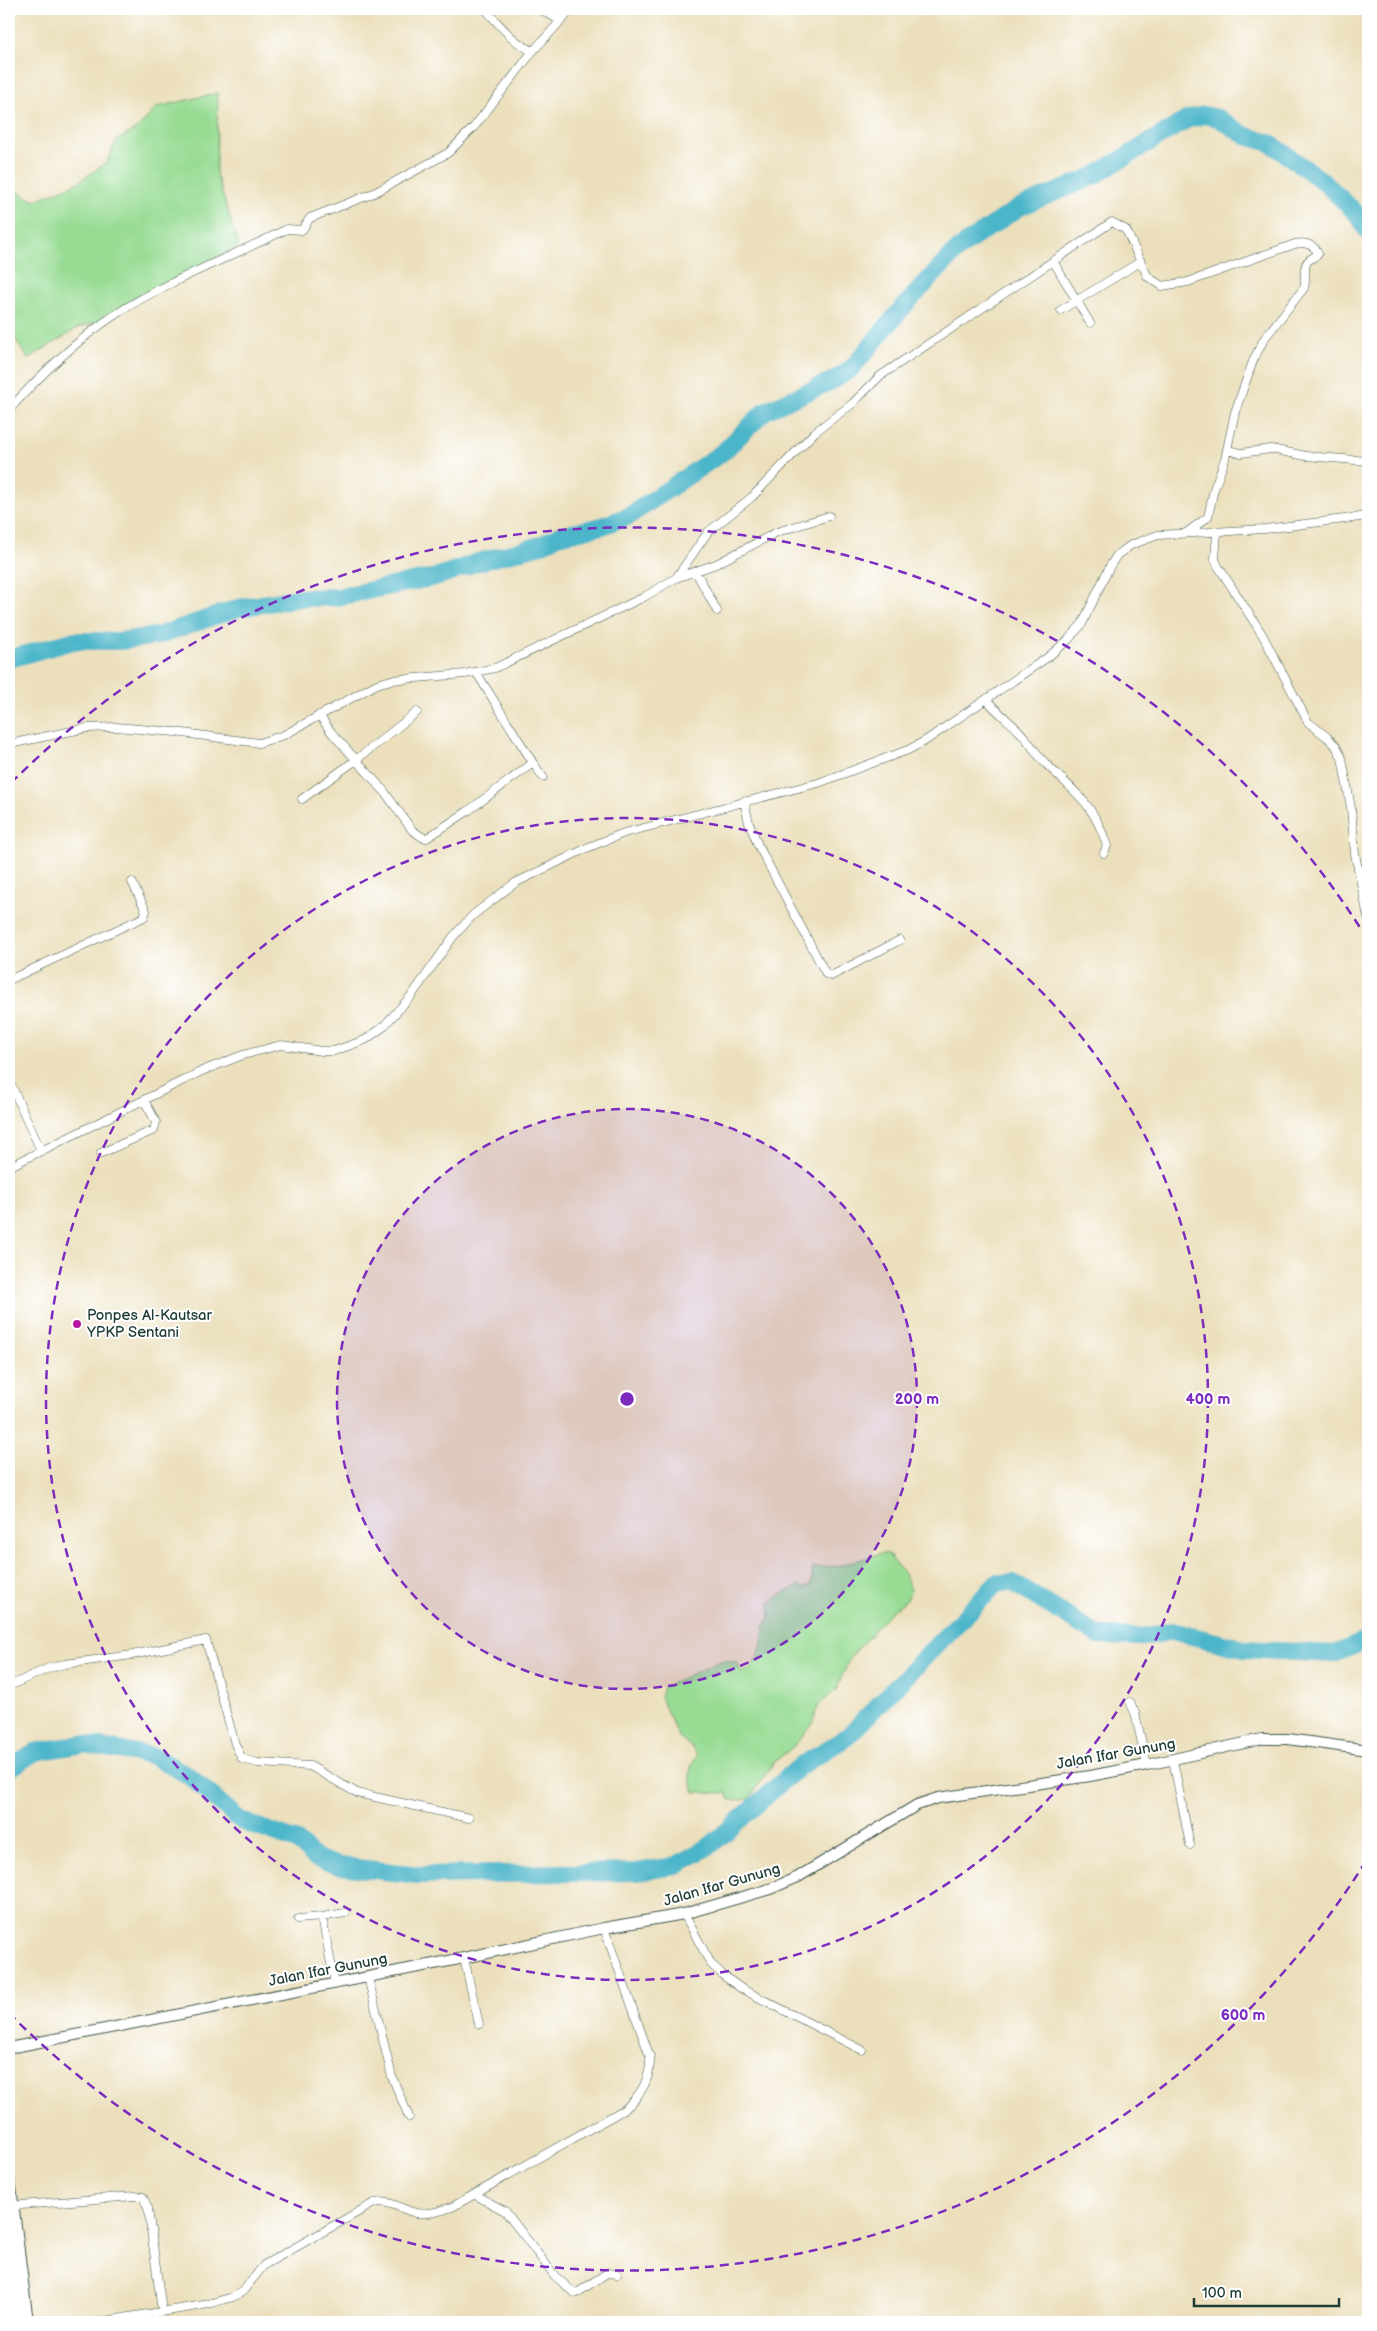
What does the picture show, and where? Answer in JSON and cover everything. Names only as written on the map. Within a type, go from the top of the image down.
[{"type":"highway","points":[[9,2187],[26,2322]]},
{"type":"highway","points":[[9,2284],[14,2322]]},
{"type":"street","points":[[485,9],[510,36],[523,47],[533,50]]},
{"type":"street","points":[[540,9],[562,22]]},
{"type":"street","points":[[9,410],[66,354],[100,326],[129,306],[287,229],[302,230],[310,218],[374,193],[448,153],[474,127],[533,50],[562,22],[572,9]]},
{"type":"street","points":[[676,578],[708,532],[752,497],[815,432],[852,404],[880,376],[1112,222],[1126,230],[1148,277],[1157,284],[1175,285],[1188,282],[1295,244],[1306,244],[1317,250],[1318,254],[1307,261],[1304,288],[1264,339],[1254,361],[1235,412],[1227,450],[1214,489],[1208,517],[1214,532],[1215,559],[1218,566],[1262,634],[1308,722],[1336,746],[1342,758],[1351,808],[1355,854],[1368,917]]},
{"type":"street","points":[[1053,262],[1090,323]]},
{"type":"street","points":[[1062,310],[1140,262]]},
{"type":"street","points":[[1227,450],[1241,453],[1271,449],[1306,456],[1368,461]]},
{"type":"street","points":[[9,744],[87,728],[116,727],[175,732],[258,743],[284,735],[377,684],[391,680],[476,672],[512,660],[592,620],[644,597],[676,578],[716,564],[777,532],[829,516]]},
{"type":"street","points":[[9,1167],[210,1068],[266,1048],[281,1046],[334,1051],[358,1043],[382,1028],[395,1014],[412,995],[453,937],[473,915],[515,883],[589,847],[624,832],[818,783],[908,750],[941,731],[1068,640],[1082,624],[1110,566],[1123,550],[1131,544],[1158,535],[1265,529],[1368,516]]},
{"type":"street","points":[[1186,532],[1208,517]]},
{"type":"street","points":[[696,572],[717,611]]},
{"type":"street","points":[[476,672],[542,777]]},
{"type":"street","points":[[986,698],[1006,721],[1020,732],[1045,762],[1076,791],[1100,828],[1107,846],[1104,853]]},
{"type":"street","points":[[302,799],[417,712]]},
{"type":"street","points":[[319,715],[384,791],[412,830],[422,837],[427,838],[468,811],[533,763]]},
{"type":"street","points":[[744,801],[749,823],[758,845],[826,974],[831,976],[900,940]]},
{"type":"street","points":[[9,980],[144,917],[146,911],[132,882]]},
{"type":"street","points":[[9,1080],[41,1151]]},
{"type":"street","points":[[101,1153],[154,1130],[156,1122],[144,1100]]},
{"type":"street","points":[[9,1686],[49,1668],[65,1664],[132,1655],[206,1640],[235,1744],[242,1759],[258,1763],[310,1766],[357,1793],[469,1818]]},
{"type":"street","points":[[1130,1702],[1136,1713],[1147,1765]]},
{"type":"street","name":"Jalan Ifar Gunung","points":[[9,2048],[464,1958],[604,1928],[684,1914],[770,1889],[798,1877],[925,1801],[938,1798],[1147,1765],[1262,1739],[1288,1739],[1368,1750]]},
{"type":"street","points":[[1173,1760],[1190,1845]]},
{"type":"street","points":[[298,1919],[345,1913]]},
{"type":"street","points":[[684,1914],[708,1960],[724,1976],[742,1989],[862,2050]]},
{"type":"street","points":[[322,1917],[335,1984]]},
{"type":"street","points":[[98,2322],[204,2305],[233,2297],[243,2291],[264,2265],[374,2202],[386,2201],[416,2213],[452,2207],[625,2110],[635,2100],[646,2083],[650,2057],[604,1928]]},
{"type":"street","points":[[464,1958],[478,2024]]},
{"type":"street","points":[[368,1977],[392,2077],[409,2117]]},
{"type":"street","points":[[475,2194],[504,2211],[555,2276],[573,2292],[577,2292],[607,2273],[617,2274]]},
{"type":"street","points":[[10,2206],[134,2196],[143,2197],[148,2208],[162,2311]]},
{"type":"green space","points":[[218,93],[216,173],[239,246],[97,322],[78,328],[28,359],[9,330],[9,187],[34,201],[77,183],[107,162],[116,141],[138,128],[157,107]]},
{"type":"green space","points":[[882,1553],[888,1554],[904,1574],[911,1589],[907,1600],[891,1611],[850,1658],[836,1690],[820,1704],[816,1711],[814,1722],[793,1747],[774,1762],[749,1799],[730,1800],[727,1793],[695,1792],[690,1774],[697,1756],[691,1746],[679,1737],[660,1697],[663,1687],[723,1660],[738,1663],[741,1672],[749,1670],[757,1659],[762,1644],[764,1627],[770,1617],[770,1603],[781,1594],[799,1585],[804,1589],[811,1585],[813,1568],[838,1566]]},
{"type":"waterway","points":[[9,659],[72,641],[120,641],[157,636],[238,608],[299,598],[337,597],[436,577],[475,563],[541,545],[558,536],[602,526],[629,516],[723,452],[765,411],[834,380],[851,369],[904,306],[955,252],[972,239],[1020,207],[1092,177],[1188,119],[1204,115],[1218,118],[1246,136],[1270,143],[1324,182],[1359,216],[1368,232]]},
{"type":"waterway","points":[[9,1769],[35,1752],[83,1744],[153,1756],[188,1775],[241,1821],[297,1841],[317,1859],[340,1866],[419,1875],[637,1872],[675,1866],[711,1845],[799,1767],[847,1737],[997,1583],[1013,1583],[1099,1636],[1144,1637],[1172,1631],[1244,1649],[1334,1654],[1368,1640]]},
{"type":"place","name":"Ponpes Al-Kautsar YPKP Sentani","points":[[77,1324]]}]
